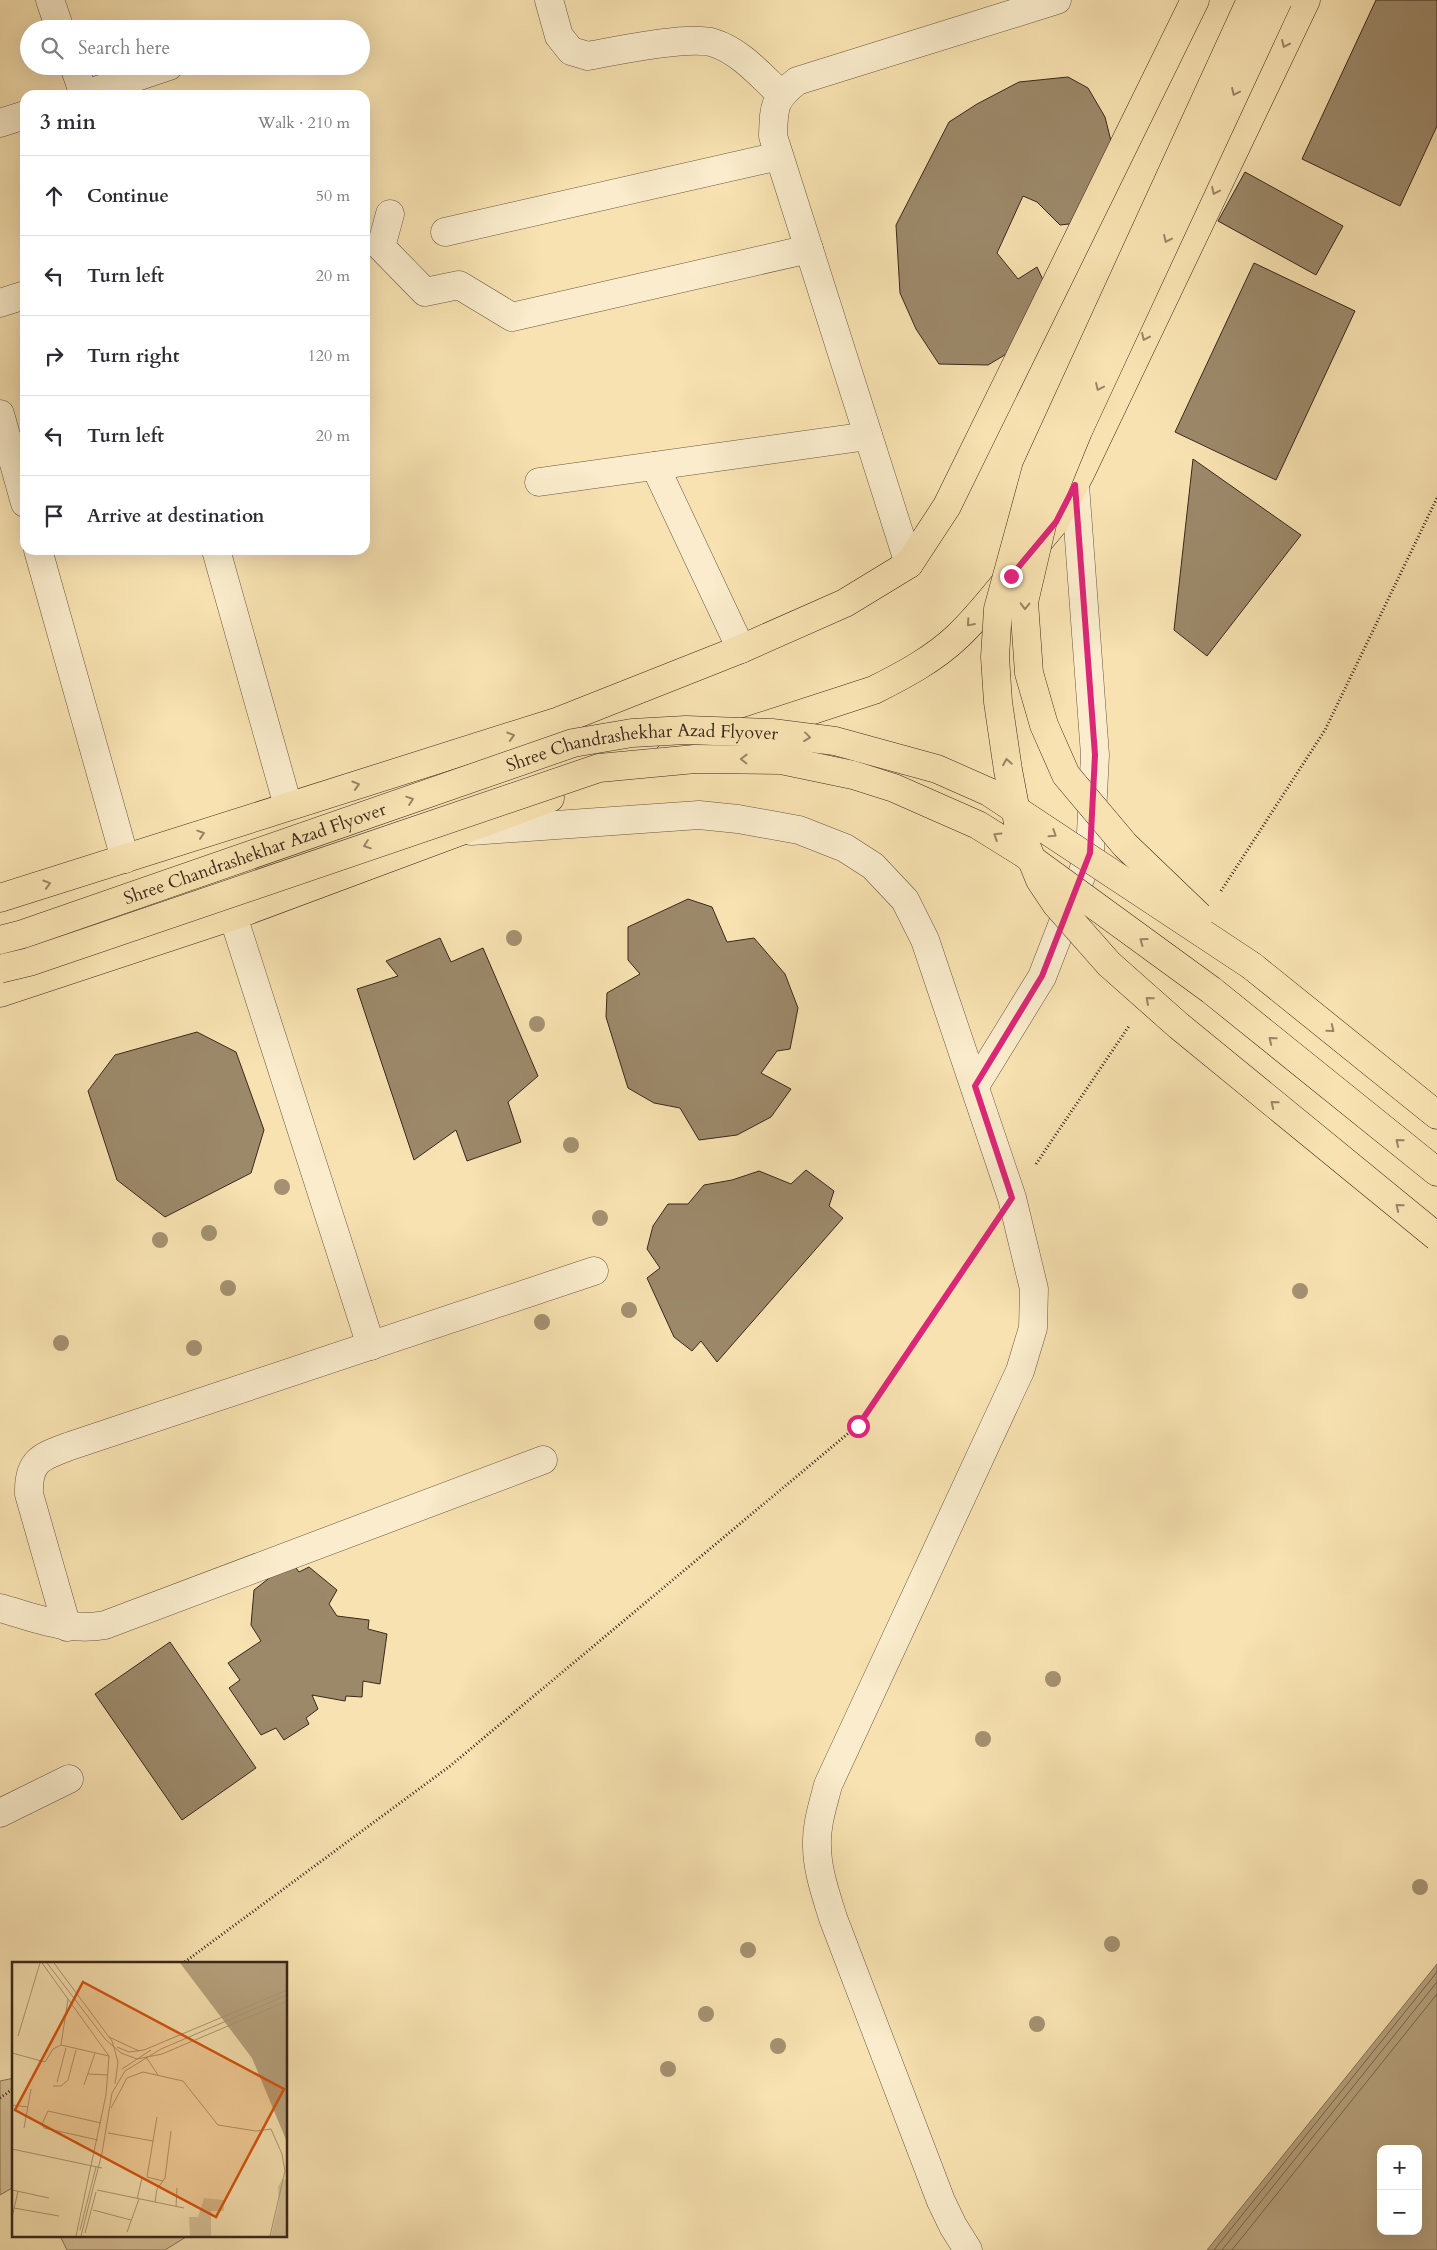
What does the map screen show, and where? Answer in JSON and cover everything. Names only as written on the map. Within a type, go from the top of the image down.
[{"type":"main road","points":[[0,898],[559,721],[741,649],[845,603],[909,564],[947,506],[1195,0]]},
{"type":"main road","points":[[1251,0],[1036,470],[998,610],[995,656],[998,702],[1019,828],[1040,880],[1056,904],[1109,964],[1179,1026],[1437,1238]]},
{"type":"main road","points":[[1278,0],[1078,431],[1045,512],[1024,602],[1029,673],[1044,725],[1066,775],[1125,845],[1252,966],[1437,1115]]},
{"type":"main road","points":[[0,993],[233,916],[462,832],[592,781],[874,690],[904,676],[937,654],[959,636],[1056,522],[1306,0]]},
{"type":"main road","name":"Shree Chandrashekhar Azad Flyover","points":[[0,940],[23,934],[573,743],[632,733],[686,730],[772,733],[835,741],[937,769],[989,792],[1252,966]]},
{"type":"main road","name":"Shree Chandrashekhar Azad Flyover","points":[[0,970],[599,768],[695,758],[781,760],[853,775],[894,788],[978,825],[1023,853],[1211,990],[1437,1172]]},
{"type":"street","points":[[50,0],[57,20]]},
{"type":"street","points":[[549,0],[559,36],[570,51],[588,56],[696,40],[714,43],[736,54],[781,94]]},
{"type":"street","points":[[909,564],[773,136],[774,112],[781,94],[797,81],[1057,0]]},
{"type":"street","points":[[77,75],[82,90]]},
{"type":"street","points":[[99,90],[143,75]]},
{"type":"street","points":[[0,123],[20,117]]},
{"type":"street","points":[[446,232],[779,156]]},
{"type":"street","points":[[390,214],[380,247],[425,292],[459,285],[512,318],[809,249]]},
{"type":"street","points":[[0,303],[20,297]]},
{"type":"street","points":[[0,414],[20,485]]},
{"type":"street","points":[[539,482],[868,436]]},
{"type":"street","points":[[655,466],[741,649]]},
{"type":"street","points":[[975,1086],[1042,976],[1090,853],[1095,755],[1075,485]]},
{"type":"street","points":[[39,555],[125,859]]},
{"type":"street","points":[[217,555],[288,806]]},
{"type":"street","points":[[462,832],[699,815],[738,819],[798,830],[845,848],[873,866],[905,900],[925,940],[1012,1198],[1034,1289],[1033,1328],[1020,1371],[828,1785],[819,1820],[817,1846],[822,1880],[836,1927],[941,2201],[953,2226],[968,2250]]},
{"type":"street","points":[[233,916],[371,1346]]},
{"type":"street","points":[[67,1627],[29,1494],[29,1477],[35,1464],[53,1452],[594,1271]]},
{"type":"street","points":[[0,1608],[67,1627],[88,1629],[128,1617],[543,1460]]},
{"type":"street","points":[[0,1813],[69,1779]]},
{"type":"path","points":[[1218,896],[1325,730],[1437,498]]},
{"type":"path","points":[[185,1962],[450,1766],[858,1426],[1135,1018]]},
{"type":"path","points":[[0,2098],[12,2089]]},
{"type":"shaded area","points":[[12,2078],[12,2188],[0,2195],[0,2081]]},
{"type":"shaded area","points":[[61,2238],[184,2238],[165,2250],[67,2250]]},
{"type":"water","points":[[1437,1964],[1437,2250],[1207,2250]]},
{"type":"building","points":[[1376,0],[1437,0],[1437,126],[1400,206],[1302,159]]},
{"type":"building","points":[[1068,77],[1088,88],[1105,117],[1113,149],[1078,223],[1060,225],[1037,202],[1023,196],[997,253],[1018,279],[1037,267],[1044,282],[1008,353],[988,365],[939,364],[916,329],[900,293],[896,225],[949,122],[977,104],[1019,82]]},
{"type":"building","points":[[1245,172],[1343,226],[1316,275],[1218,221]]},
{"type":"building","points":[[1254,263],[1355,311],[1276,480],[1175,432]]},
{"type":"building","points":[[1193,459],[1301,535],[1207,656],[1174,630]]},
{"type":"building","points":[[688,899],[712,907],[727,942],[754,938],[785,974],[798,1008],[790,1049],[777,1051],[761,1073],[791,1089],[771,1117],[737,1135],[699,1140],[680,1108],[654,1103],[628,1088],[606,1017],[607,993],[640,974],[628,960],[628,927]]},
{"type":"building","points":[[440,938],[451,962],[483,948],[538,1076],[508,1102],[521,1142],[467,1161],[456,1130],[414,1160],[357,989],[398,976],[386,961]]},
{"type":"building","points":[[197,1032],[236,1052],[264,1130],[251,1173],[165,1217],[117,1180],[88,1091],[115,1055]]},
{"type":"building","points":[[806,1170],[834,1191],[829,1206],[843,1218],[717,1362],[701,1341],[692,1351],[674,1337],[647,1278],[660,1268],[647,1249],[653,1226],[668,1204],[688,1204],[704,1185],[732,1180],[759,1171],[791,1184]]},
{"type":"building","points":[[291,1561],[299,1572],[309,1567],[337,1590],[329,1604],[337,1616],[369,1620],[368,1629],[387,1634],[380,1684],[363,1681],[362,1697],[346,1696],[345,1701],[312,1695],[318,1709],[306,1718],[309,1724],[284,1740],[276,1728],[261,1735],[229,1688],[240,1680],[228,1663],[261,1641],[251,1625],[254,1590]]},
{"type":"building","points":[[170,1642],[256,1768],[182,1820],[95,1694]]},
{"type":"route","points":[[858,1426],[1012,1198],[975,1086],[1042,976],[1090,853],[1095,755],[1075,485],[1056,522],[1011,576]]}]
